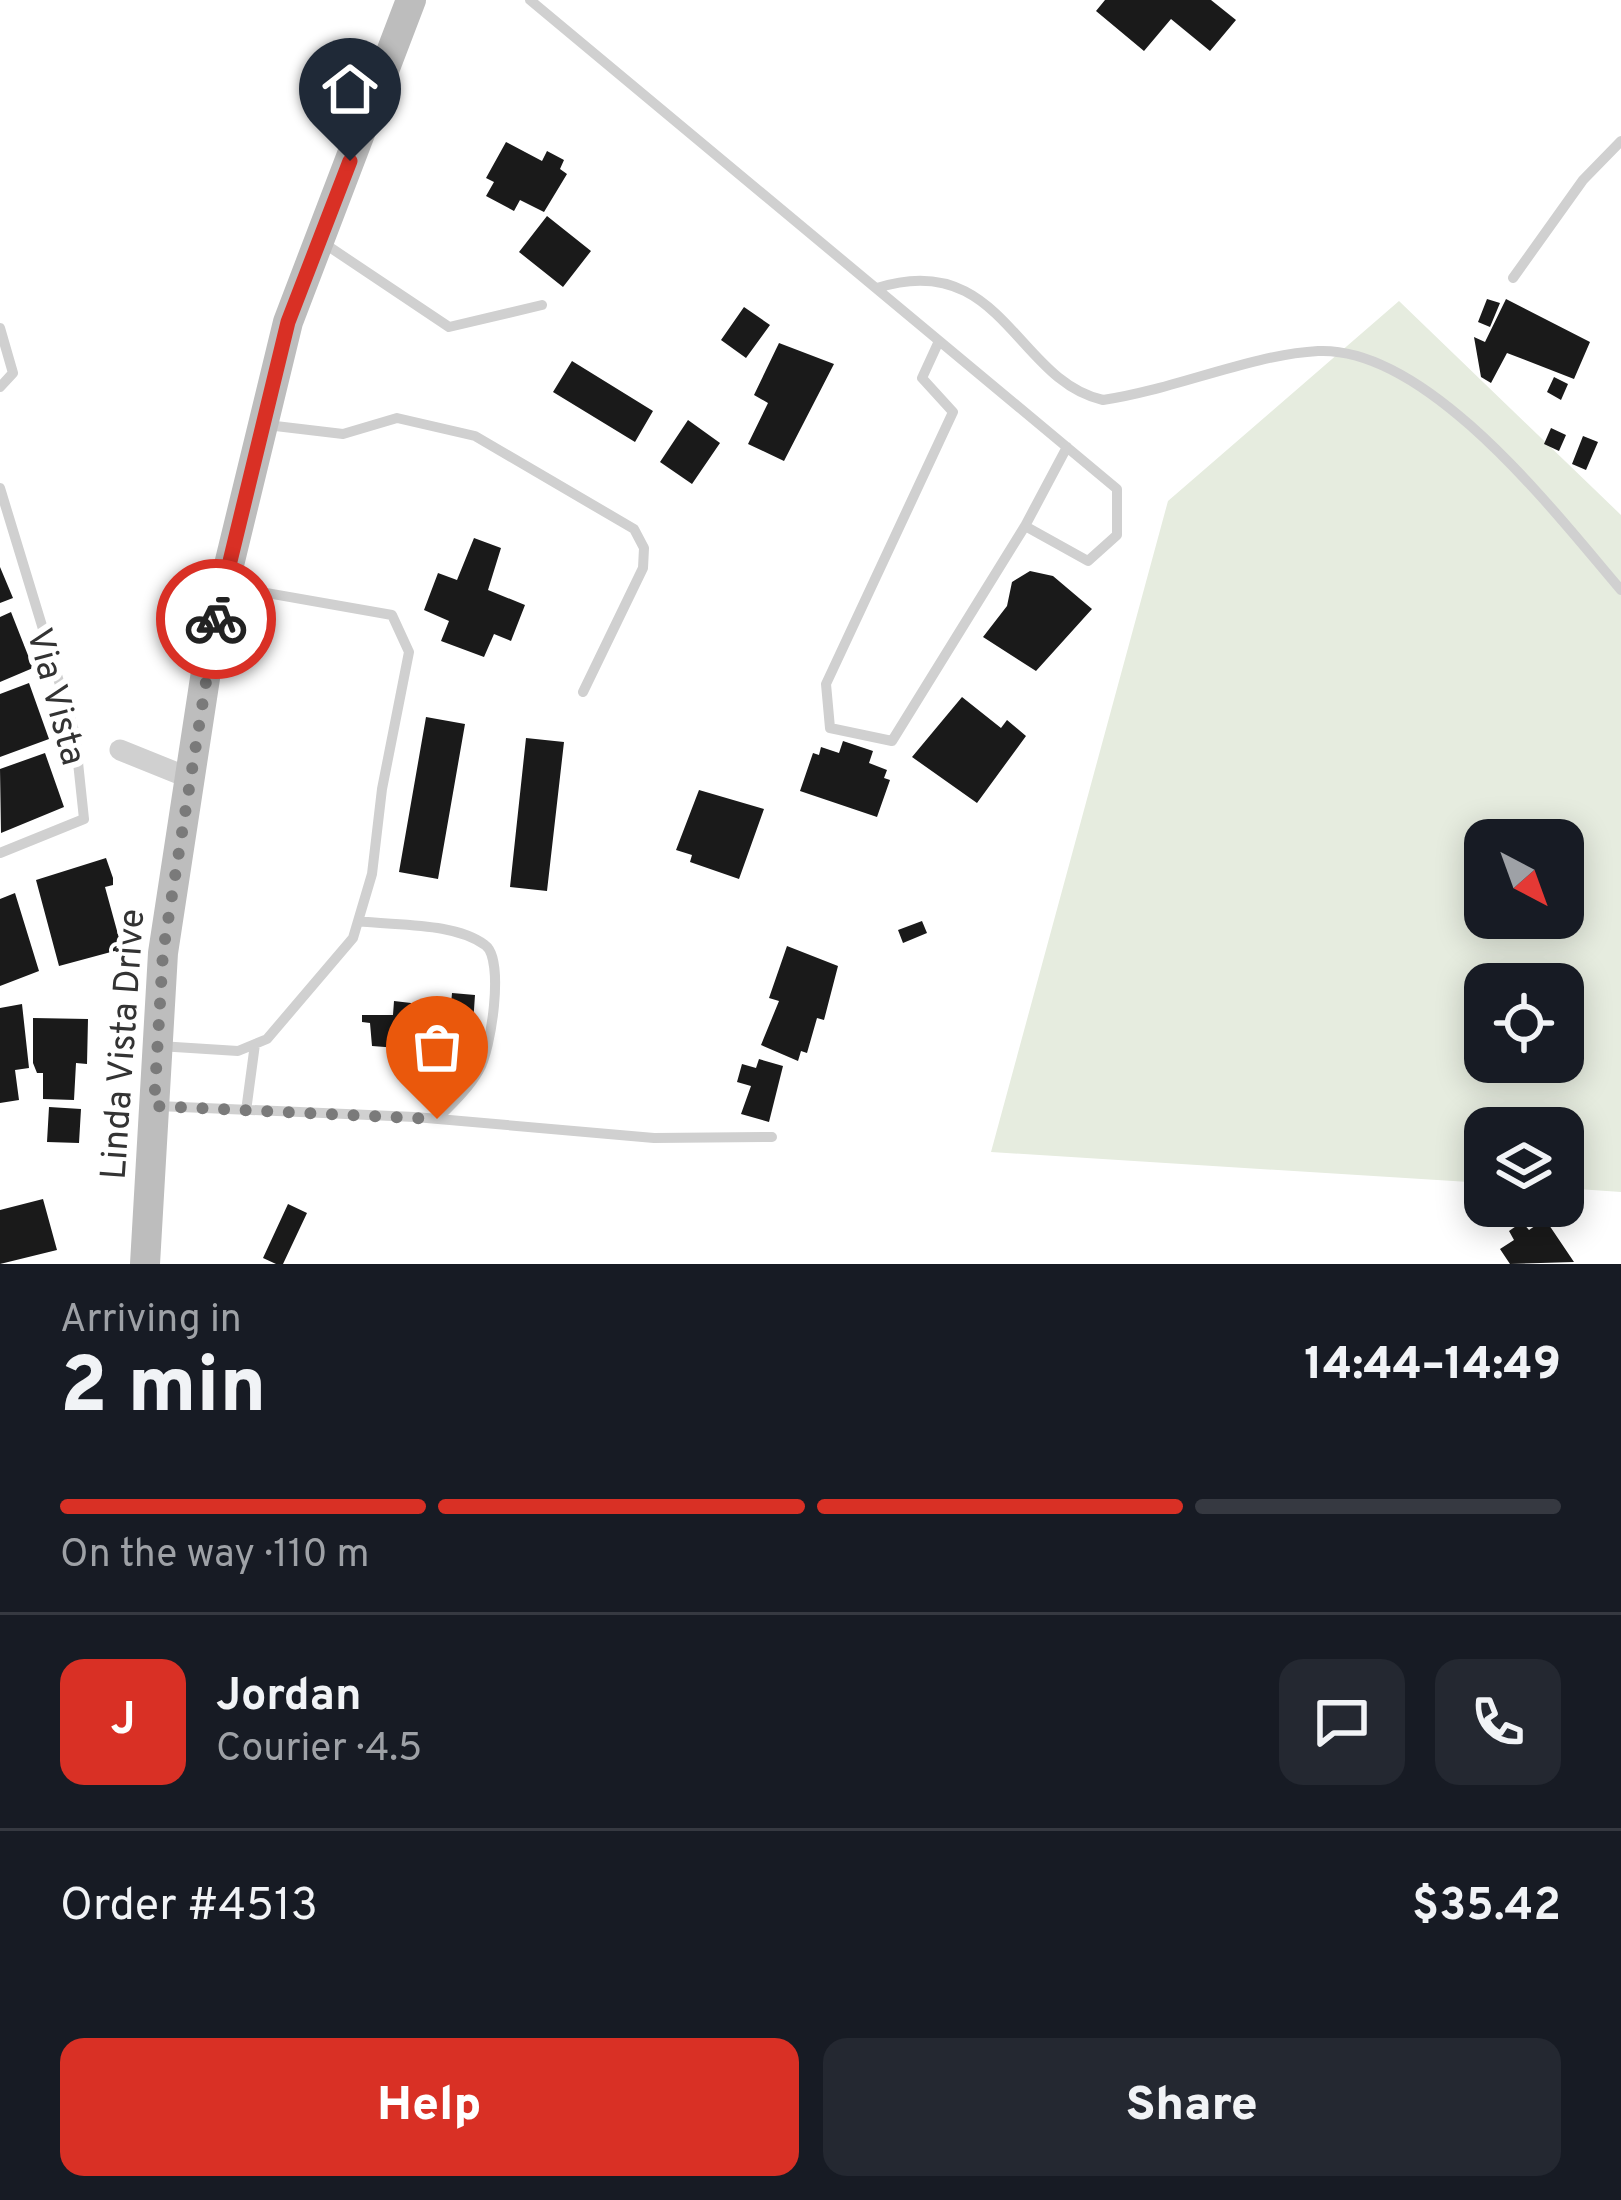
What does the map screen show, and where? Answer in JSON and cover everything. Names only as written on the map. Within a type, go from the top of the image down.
[{"type":"street","name":"Linda Vista Drive","points":[[145,1264],[163,952],[188,777],[224,586],[288,322],[411,0]]},
{"type":"street","points":[[120,750],[188,777]]},
{"type":"lane","points":[[530,0],[1117,489],[1118,535],[1088,561],[1025,526]]},
{"type":"lane","points":[[1513,278],[1583,180],[1621,141]]},
{"type":"lane","points":[[319,240],[449,327],[542,305]]},
{"type":"lane","points":[[877,288],[908,278],[945,282],[1008,324],[1072,389],[1103,400],[1156,393],[1321,351],[1383,365],[1426,391],[1508,465],[1621,590]]},
{"type":"lane","points":[[0,328],[13,373],[0,388]]},
{"type":"lane","points":[[939,341],[922,378],[953,412],[826,685],[830,728],[892,741],[1025,526],[1067,447]]},
{"type":"lane","points":[[263,424],[343,434],[397,418],[475,436],[634,529],[644,548],[643,568],[583,692]]},
{"type":"lane","name":"Via Vista","points":[[0,488],[75,734],[84,819],[0,853]]},
{"type":"lane","points":[[158,1046],[238,1051],[267,1039],[353,938],[372,874],[382,789],[409,652],[392,615],[224,586]]},
{"type":"lane","points":[[358,921],[458,933],[485,945],[496,957],[497,982],[482,1066],[437,1119]]},
{"type":"lane","points":[[246,1111],[255,1044]]},
{"type":"lane","points":[[154,1106],[437,1119],[654,1138],[772,1137]]},
{"type":"shaded area","points":[[1399,301],[1621,515],[1621,1192],[1584,1189],[1584,1107],[1464,1107],[1464,1182],[991,1152],[1168,501]]},
{"type":"building","points":[[1105,0],[1211,0],[1236,20],[1210,51],[1171,19],[1144,51],[1096,11]]},
{"type":"building","points":[[506,142],[542,161],[547,151],[564,160],[560,169],[567,174],[544,212],[520,200],[514,211],[486,196],[494,182],[486,178]]},
{"type":"building","points":[[547,216],[591,251],[563,287],[519,252]]},
{"type":"building","points":[[1487,299],[1500,303],[1490,327],[1478,322]]},
{"type":"building","points":[[1506,299],[1590,342],[1574,379],[1507,353],[1491,383],[1481,377],[1474,337],[1485,342]]},
{"type":"building","points":[[744,307],[770,325],[746,358],[721,340]]},
{"type":"building","points":[[779,343],[834,364],[784,461],[748,444],[768,403],[754,395]]},
{"type":"building","points":[[572,361],[653,411],[635,442],[553,392]]},
{"type":"building","points":[[1554,377],[1568,384],[1561,400],[1547,392]]},
{"type":"building","points":[[688,420],[720,443],[692,484],[660,462]]},
{"type":"building","points":[[1551,428],[1566,435],[1559,451],[1544,444]]},
{"type":"building","points":[[1583,436],[1598,442],[1586,470],[1572,464]]},
{"type":"building","points":[[474,538],[501,548],[488,590],[525,605],[511,641],[494,634],[484,657],[441,641],[449,621],[424,610],[438,573],[457,580]]},
{"type":"building","points":[[0,567],[13,598],[0,603]]},
{"type":"building","points":[[1030,571],[1053,576],[1092,609],[1036,671],[983,637],[1007,606],[1012,582]]},
{"type":"building","points":[[11,612],[33,668],[0,682],[0,617]]},
{"type":"building","points":[[29,683],[49,739],[0,757],[0,694]]},
{"type":"building","points":[[962,697],[1001,728],[1007,720],[1026,736],[977,803],[912,757]]},
{"type":"building","points":[[426,717],[465,724],[438,879],[399,872]]},
{"type":"building","points":[[526,738],[564,742],[547,891],[510,887]]},
{"type":"building","points":[[843,741],[873,751],[869,763],[887,770],[884,778],[890,780],[877,817],[800,791],[813,753],[819,755],[821,747],[839,753]]},
{"type":"building","points":[[45,753],[64,807],[1,833],[0,769]]},
{"type":"building","points":[[699,790],[764,809],[739,879],[690,862],[692,855],[676,850]]},
{"type":"building","points":[[106,858],[113,885],[105,887],[122,949],[59,966],[36,880]]},
{"type":"building","points":[[15,893],[39,971],[0,986],[0,899]]},
{"type":"building","points":[[922,921],[927,933],[903,943],[898,930]]},
{"type":"building","points":[[787,946],[838,966],[824,1020],[817,1018],[807,1053],[801,1051],[798,1061],[761,1045],[779,1001],[769,998]]},
{"type":"building","points":[[452,993],[475,995],[471,1053],[447,1051]]},
{"type":"building","points":[[394,1001],[411,1003],[411,1049],[372,1046],[370,1023],[362,1022],[362,1015],[393,1015]]},
{"type":"building","points":[[22,1004],[29,1068],[15,1070],[19,1100],[0,1103],[0,1008]]},
{"type":"building","points":[[33,1018],[88,1019],[87,1064],[76,1063],[74,1100],[43,1099],[43,1073],[37,1073],[33,1063]]},
{"type":"building","points":[[759,1059],[783,1066],[769,1122],[741,1114],[751,1086],[737,1082],[742,1064],[756,1068]]},
{"type":"building","points":[[49,1107],[81,1109],[79,1143],[47,1142]]},
{"type":"building","points":[[43,1199],[57,1250],[0,1264],[0,1210]]},
{"type":"building","points":[[288,1204],[307,1213],[283,1264],[276,1264],[263,1258]]},
{"type":"building","points":[[1515,1227],[1550,1227],[1574,1262],[1510,1264],[1500,1249],[1514,1240],[1509,1231]]},
{"type":"way so far","points":[[216,619],[163,952],[154,1106],[437,1119]]},
{"type":"route","points":[[216,619],[288,322],[350,161]]}]
